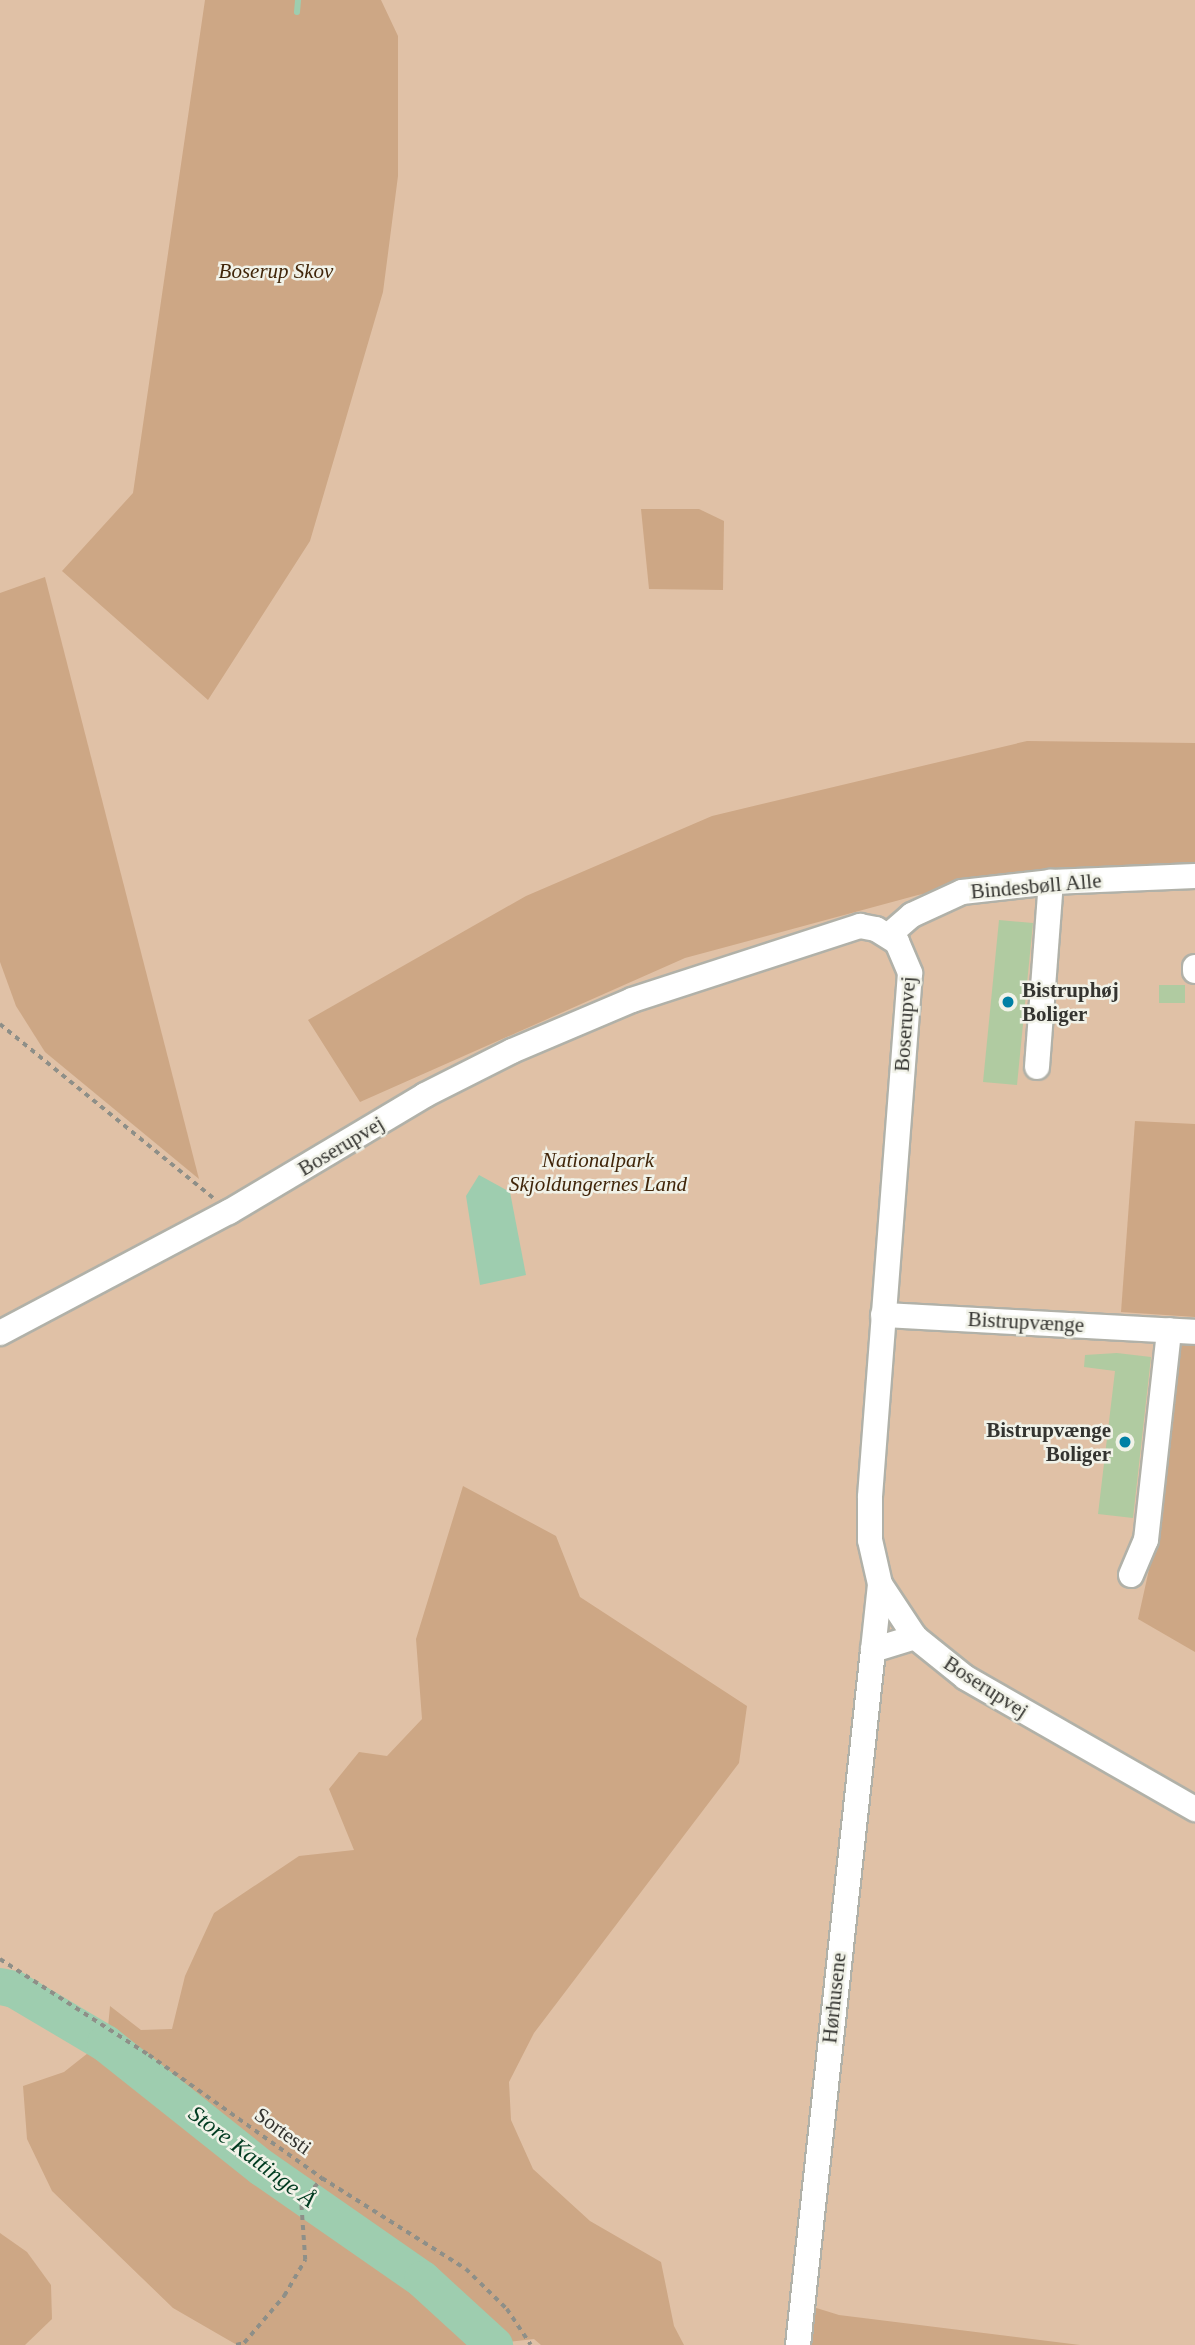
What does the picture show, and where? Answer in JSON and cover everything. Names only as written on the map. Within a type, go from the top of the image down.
[{"type":"street","name":"Bindesbøll Alle","points":[[890,934],[912,915],[962,892],[1051,881],[1195,877]]},
{"type":"street","points":[[1037,1067],[1051,881]]},
{"type":"street","name":"Boserupvej","points":[[0,1333],[229,1212],[425,1095],[512,1051],[632,1000],[860,926],[890,934],[905,953],[910,973],[870,1508],[870,1540],[880,1584],[915,1637],[966,1678],[1195,1809]]},
{"type":"street","name":"Bistrupvænge","points":[[883,1315],[1195,1332]]},
{"type":"street","points":[[1131,1575],[1146,1540],[1169,1330]]},
{"type":"street","name":"Hørhusene","points":[[798,2345],[880,1584]]},
{"type":"street","points":[[873,1650],[915,1637]]},
{"type":"path","points":[[0,1024],[229,1212]]},
{"type":"path","name":"Sortesti","points":[[0,1959],[149,2055],[322,2178],[466,2269],[508,2309],[531,2345]]},
{"type":"path","points":[[236,2345],[244,2343],[284,2296],[305,2260],[301,2203],[322,2178]]},
{"type":"green space","name":"Nationalpark Skjoldungernes Land","points":[[0,0],[1195,0],[1195,2345],[0,2345]]},
{"type":"green space","name":"Boserup Skov","points":[[205,0],[381,0],[398,36],[398,176],[383,292],[310,541],[208,700],[62,571],[133,493]]},
{"type":"green space","points":[[641,509],[699,509],[724,521],[723,590],[649,589]]},
{"type":"green space","points":[[45,577],[199,1179],[45,1052],[16,1006],[0,962],[0,593]]},
{"type":"green space","points":[[1027,741],[1195,743],[1195,867],[1021,876],[918,895],[685,958],[360,1102],[308,1020],[526,896],[712,816]]},
{"type":"green space","points":[[1135,1121],[1195,1124],[1195,1317],[1121,1312]]},
{"type":"green space","points":[[1174,1342],[1195,1343],[1195,1652],[1138,1619],[1154,1547]]},
{"type":"green space","points":[[463,1486],[556,1536],[580,1597],[747,1706],[739,1763],[534,2033],[509,2082],[511,2120],[533,2169],[590,2221],[661,2262],[674,2326],[684,2345],[541,2345],[534,2339],[481,2345],[237,2345],[173,2308],[52,2191],[27,2139],[23,2086],[64,2072],[107,2038],[110,2006],[141,2030],[172,2029],[185,1976],[214,1913],[299,1856],[354,1850],[329,1789],[359,1752],[387,1756],[422,1719],[416,1639]]},
{"type":"green space","points":[[0,2233],[27,2252],[51,2285],[52,2319],[25,2345],[0,2345]]},
{"type":"green space","points":[[810,2306],[839,2315],[1080,2345],[807,2345]]},
{"type":"shaded area","points":[[479,1175],[510,1192],[526,1275],[480,1285],[466,1196]]},
{"type":"building","name":"Bistruphøj Boliger","points":[[999,920],[1033,923],[1017,1085],[983,1082]]},
{"type":"building","points":[[1159,985],[1185,985],[1185,1003],[1159,1003]]},
{"type":"building","name":"Bistrupvænge Boliger","points":[[1117,1353],[1151,1357],[1133,1518],[1098,1514],[1115,1371],[1084,1367],[1085,1355]]},
{"type":"waterway","points":[[297,12],[298,0]]},
{"type":"waterway","name":"Store Kattinge Å","points":[[0,1986],[14,1989],[105,2043],[261,2167],[422,2279],[494,2345]]},
{"type":"place","name":"Bistruphøj Boliger","points":[[1008,1002]]},
{"type":"place","name":"Bistrupvænge Boliger","points":[[1125,1442]]}]
